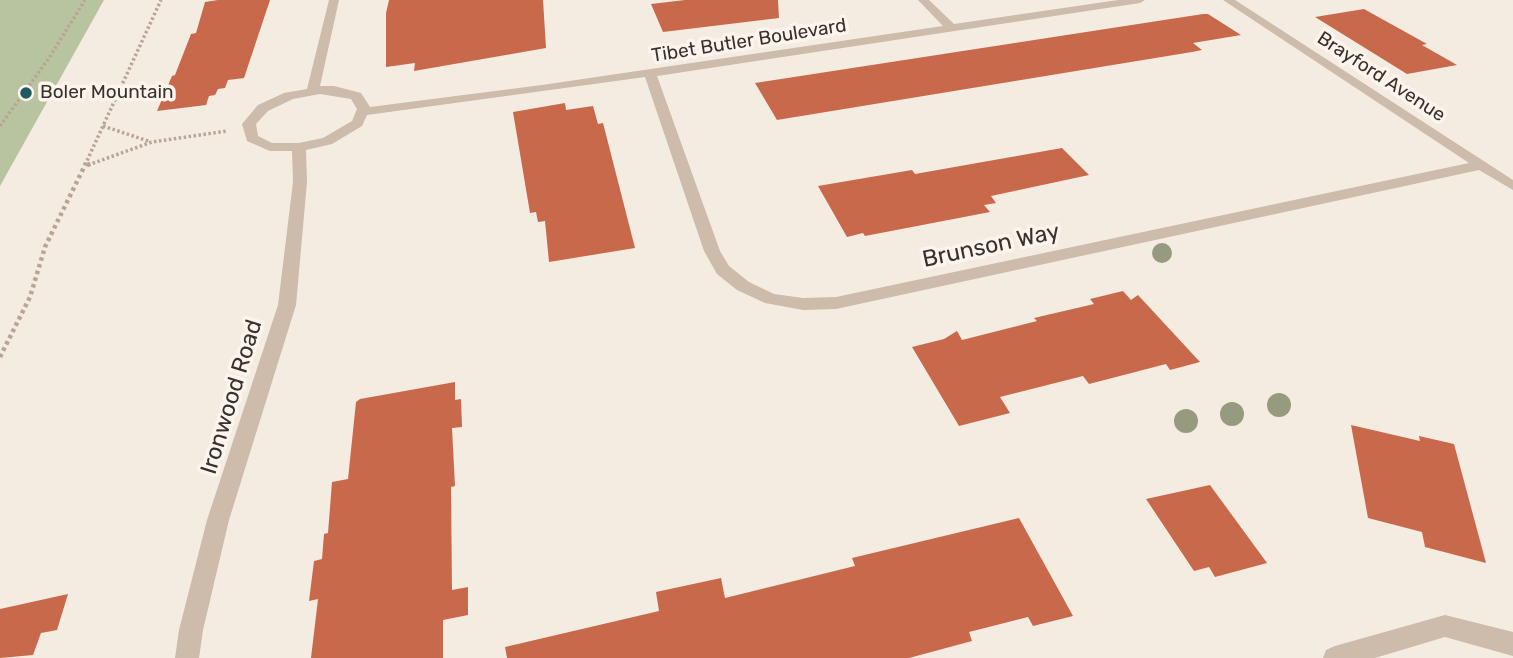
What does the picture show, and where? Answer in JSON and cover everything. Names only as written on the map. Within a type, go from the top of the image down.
[{"type":"street","points":[[313,91],[334,0]]},
{"type":"street","points":[[923,0],[951,28]]},
{"type":"street","name":"Tibet Butler Boulevard","points":[[363,112],[650,73],[1140,0]]},
{"type":"street","name":"Brayford Avenue","points":[[1228,0],[1513,186]]},
{"type":"street","name":"Brunson Way","points":[[650,73],[712,251],[723,270],[743,286],[771,299],[803,304],[836,303],[1481,166]]},
{"type":"street","points":[[334,90],[356,96],[362,102],[363,112],[357,123],[339,136],[299,148],[270,147],[259,143],[252,138],[249,128],[254,116],[275,101],[313,91],[334,90]]},
{"type":"street","name":"Ironwood Road","points":[[187,658],[191,630],[218,520],[287,305],[300,182],[299,148]]},
{"type":"street","points":[[1335,658],[1445,626],[1513,644]]},
{"type":"path","points":[[0,126],[49,58],[85,0]]},
{"type":"path","points":[[0,356],[30,297],[45,247],[150,29],[161,0]]},
{"type":"path","points":[[103,126],[152,142]]},
{"type":"path","points":[[85,165],[152,142],[249,128]]},
{"type":"green space","name":"Boler Mountain","points":[[0,0],[104,0],[0,186]]},
{"type":"building","points":[[270,0],[244,78],[228,80],[225,88],[218,89],[215,95],[209,96],[206,105],[157,111],[191,34],[196,33],[205,2]]},
{"type":"building","points":[[389,0],[543,0],[546,48],[414,71],[415,63],[386,67],[386,13]]},
{"type":"building","points":[[685,0],[778,0],[779,18],[663,32],[651,4]]},
{"type":"building","points":[[1364,9],[1427,44],[1422,45],[1457,65],[1407,74],[1315,17]]},
{"type":"building","points":[[1208,14],[1241,35],[1193,43],[1202,50],[1192,52],[777,120],[755,83]]},
{"type":"building","points":[[565,103],[566,110],[593,106],[598,124],[603,123],[635,248],[549,262],[545,221],[538,222],[536,212],[530,213],[513,112]]},
{"type":"building","points":[[1062,148],[1089,175],[991,196],[996,203],[984,205],[990,212],[865,236],[863,233],[847,237],[818,186],[912,170],[915,174]]},
{"type":"building","points":[[1123,291],[1131,300],[1138,295],[1200,362],[1170,370],[1166,364],[1089,384],[1083,376],[1000,397],[1010,413],[959,426],[912,347],[944,339],[957,331],[962,340],[1037,321],[1034,318],[1094,304],[1090,299]]},
{"type":"building","points":[[455,382],[455,400],[461,399],[462,427],[452,428],[455,486],[451,487],[452,590],[468,587],[468,615],[443,620],[443,658],[311,658],[318,599],[309,601],[314,561],[322,559],[324,534],[328,533],[332,482],[348,479],[356,402],[360,399]]},
{"type":"building","points":[[1351,425],[1420,441],[1419,436],[1454,444],[1486,563],[1425,547],[1422,532],[1368,518]]},
{"type":"building","points":[[1210,485],[1267,563],[1215,577],[1209,567],[1194,571],[1146,499]]},
{"type":"building","points":[[1019,518],[1073,616],[1033,626],[1028,617],[969,632],[972,641],[909,658],[507,658],[505,647],[659,611],[656,592],[721,578],[725,598],[855,566],[852,558]]},
{"type":"building","points":[[68,594],[57,630],[41,633],[33,655],[0,658],[0,609]]},
{"type":"place","name":"Boler Mountain","points":[[26,93]]}]
